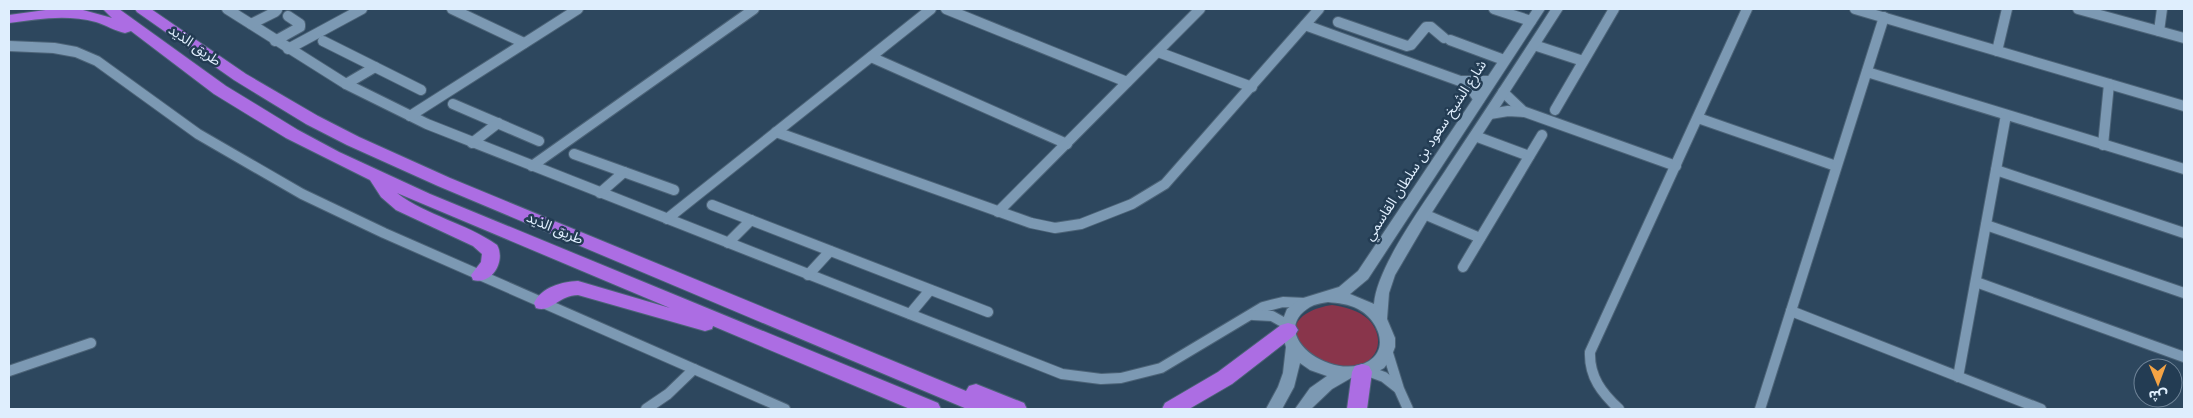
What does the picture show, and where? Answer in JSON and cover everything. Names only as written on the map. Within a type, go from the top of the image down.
[{"type":"highway","name":"طريق الذيد","points":[[110,9],[220,90],[254,112],[308,143],[377,177],[931,409]]},
{"type":"highway","name":"طريق الذيد","points":[[142,9],[275,98],[353,141],[453,186],[776,319],[988,409]]},
{"type":"highway","points":[[158,9],[170,20],[179,34]]},
{"type":"highway","points":[[9,19],[38,15],[87,15],[106,20],[160,46]]},
{"type":"highway","points":[[377,177],[390,196],[408,209],[478,238],[491,250],[492,259],[489,267],[480,275]]},
{"type":"highway","points":[[543,303],[557,291],[566,288],[578,288],[700,323],[731,326]]},
{"type":"highway","points":[[776,319],[868,348],[1017,409]]},
{"type":"highway","points":[[1172,409],[1225,378],[1290,334]]},
{"type":"highway","points":[[758,337],[818,371],[907,409]]},
{"type":"highway","points":[[1357,409],[1358,372]]},
{"type":"main road","name":"شارع الشيخ سعود بن سلطان القاسمي","points":[[1328,296],[1344,291],[1363,275],[1539,9]]},
{"type":"main road","points":[[1302,409],[1316,391],[1325,384],[1358,372],[1382,359],[1387,350],[1388,338],[1380,318],[1382,292],[1388,275],[1424,214],[1557,9]]},
{"type":"main road","points":[[1479,100],[1479,112],[1490,114]]},
{"type":"main road","points":[[1278,403],[1292,373],[1290,334],[1294,312],[1305,303],[1328,296],[1358,302],[1380,318]]},
{"type":"main road","points":[[1290,334],[1301,357],[1322,370],[1358,372]]},
{"type":"street","points":[[228,9],[275,41],[346,84],[410,116],[600,193],[1062,374],[1101,379],[1121,378],[1161,368],[1263,307],[1273,304],[1305,303]]},
{"type":"street","points":[[251,24],[275,12],[277,10],[275,9]]},
{"type":"street","points":[[288,49],[362,9]]},
{"type":"street","points":[[453,9],[524,43]]},
{"type":"street","points":[[410,116],[578,9]]},
{"type":"street","points":[[532,166],[754,9]]},
{"type":"street","points":[[667,219],[931,9]]},
{"type":"street","points":[[946,9],[1127,82]]},
{"type":"street","points":[[998,212],[1200,9]]},
{"type":"street","points":[[776,132],[1040,226],[1069,227],[1086,222],[1155,192],[1175,174],[1319,9]]},
{"type":"street","points":[[1494,9],[1531,21]]},
{"type":"street","points":[[1555,110],[1614,9]]},
{"type":"street","points":[[1619,409],[1604,389],[1595,360],[1599,336],[1748,9]]},
{"type":"street","points":[[1855,9],[2184,106]]},
{"type":"street","points":[[1997,51],[2007,9]]},
{"type":"street","points":[[2078,9],[2184,38]]},
{"type":"street","points":[[2159,31],[2162,9]]},
{"type":"street","points":[[275,41],[300,27],[300,24],[288,16]]},
{"type":"street","points":[[1760,409],[1884,18]]},
{"type":"street","points":[[1338,22],[1404,46],[1411,45],[1424,28],[1428,27],[1447,39],[1504,60]]},
{"type":"street","points":[[1305,25],[1460,80],[1490,81]]},
{"type":"street","points":[[323,41],[421,90]]},
{"type":"street","points":[[1534,45],[1583,61]]},
{"type":"street","points":[[9,46],[57,48],[86,55],[97,61],[191,130],[265,174],[342,214],[785,409]]},
{"type":"street","points":[[1158,52],[1252,87]]},
{"type":"street","points":[[871,57],[1067,144]]},
{"type":"street","points":[[346,84],[375,67]]},
{"type":"street","points":[[1867,72],[2184,170]]},
{"type":"street","points":[[1460,80],[1472,90],[1479,100]]},
{"type":"street","points":[[2103,145],[2110,84]]},
{"type":"street","points":[[1503,92],[1525,112]]},
{"type":"street","points":[[453,104],[539,141]]},
{"type":"street","points":[[1490,114],[1508,111],[1525,112],[1676,166]]},
{"type":"street","points":[[1958,377],[2006,115]]},
{"type":"street","points":[[1698,118],[1836,166]]},
{"type":"street","points":[[472,142],[498,123]]},
{"type":"street","points":[[1463,267],[1542,135]]},
{"type":"street","points":[[1475,136],[1529,156]]},
{"type":"street","points":[[574,154],[674,190]]},
{"type":"street","points":[[1996,170],[2184,233]]},
{"type":"street","points":[[600,193],[624,172]]},
{"type":"street","points":[[712,205],[988,312]]},
{"type":"street","points":[[1424,214],[1480,238]]},
{"type":"street","points":[[728,243],[751,220]]},
{"type":"street","points":[[1986,225],[2184,293]]},
{"type":"street","points":[[808,275],[830,251]]},
{"type":"street","points":[[1976,282],[2184,357]]},
{"type":"street","points":[[910,314],[930,290]]},
{"type":"street","points":[[1791,311],[2041,409]]},
{"type":"street","points":[[1247,317],[1265,314],[1290,334]]},
{"type":"street","points":[[9,371],[92,343]]},
{"type":"street","points":[[1387,350],[1399,389],[1408,409]]},
{"type":"street","points":[[646,409],[668,394],[694,369]]},
{"type":"street","points":[[1358,372],[1384,377],[1399,389]]},
{"type":"street","points":[[1604,389],[1627,409]]},
{"type":"shaded area","points":[[1332,305],[1360,313],[1368,319],[1377,333],[1378,347],[1371,359],[1365,363],[1345,370],[1338,369],[1306,355],[1298,342],[1295,330],[1300,318],[1319,308]]}]
